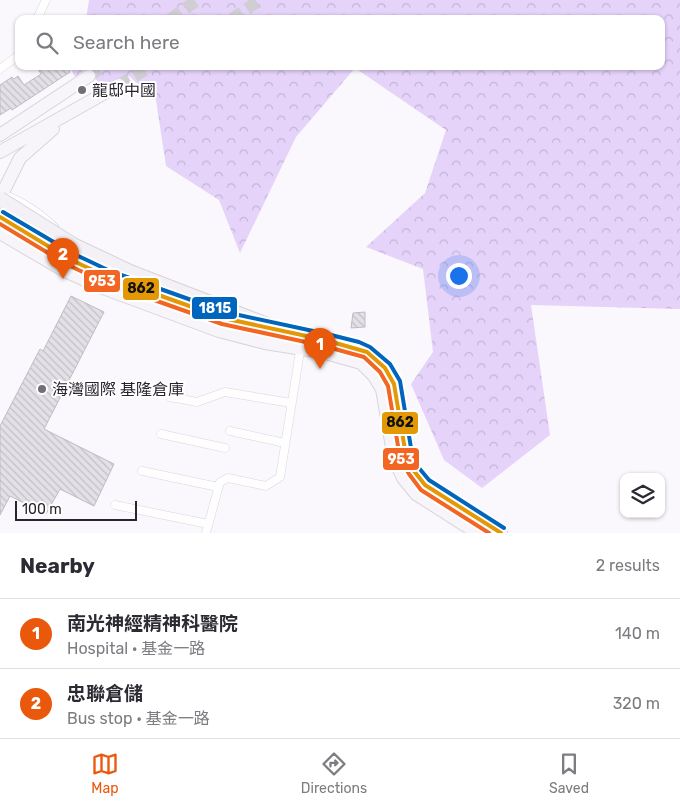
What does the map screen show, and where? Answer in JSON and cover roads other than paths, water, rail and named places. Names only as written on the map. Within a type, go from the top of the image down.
[{"type":"highway","points":[[0,196],[73,245],[130,272],[287,340]]},
{"type":"main road","points":[[0,135],[89,76]]},
{"type":"main road","points":[[0,152],[119,85]]},
{"type":"main road","points":[[0,196],[20,158],[78,109]]},
{"type":"main road","points":[[0,217],[71,260],[87,274]]},
{"type":"main road","points":[[0,234],[65,271],[87,274],[287,340],[356,348],[367,352],[385,368],[394,384],[406,456],[414,471],[425,485],[501,533]]},
{"type":"main road","points":[[301,342],[362,363],[374,376],[382,389],[394,460],[403,478],[416,494],[477,533]]},
{"type":"street","points":[[39,15],[46,0]]},
{"type":"street","points":[[0,69],[15,58]]},
{"type":"street","points":[[0,196],[20,201],[45,218],[87,274]]},
{"type":"street","points":[[206,533],[220,482],[228,478],[266,486],[280,478],[290,403],[301,342]]},
{"type":"street","points":[[170,397],[197,402],[225,392],[290,403]]},
{"type":"street","points":[[230,431],[285,443]]},
{"type":"street","points":[[161,434],[225,448]]},
{"type":"street","points":[[142,470],[218,487]]},
{"type":"street","points":[[116,505],[208,524]]},
{"type":"tunnel","points":[[176,15],[197,0]]},
{"type":"tunnel","points":[[238,15],[260,0]]},
{"type":"tunnel","points":[[89,76],[97,70]]},
{"type":"tunnel","points":[[119,85],[145,70]]},
{"type":"place","name":"龍邸中國","points":[[82,90]]},
{"type":"place","name":"忠聯倉儲","points":[[63,279]]},
{"type":"place","name":"南光神經精神科醫院","points":[[320,369]]},
{"type":"place","name":"海灣國際 基隆倉庫","points":[[42,389]]}]
